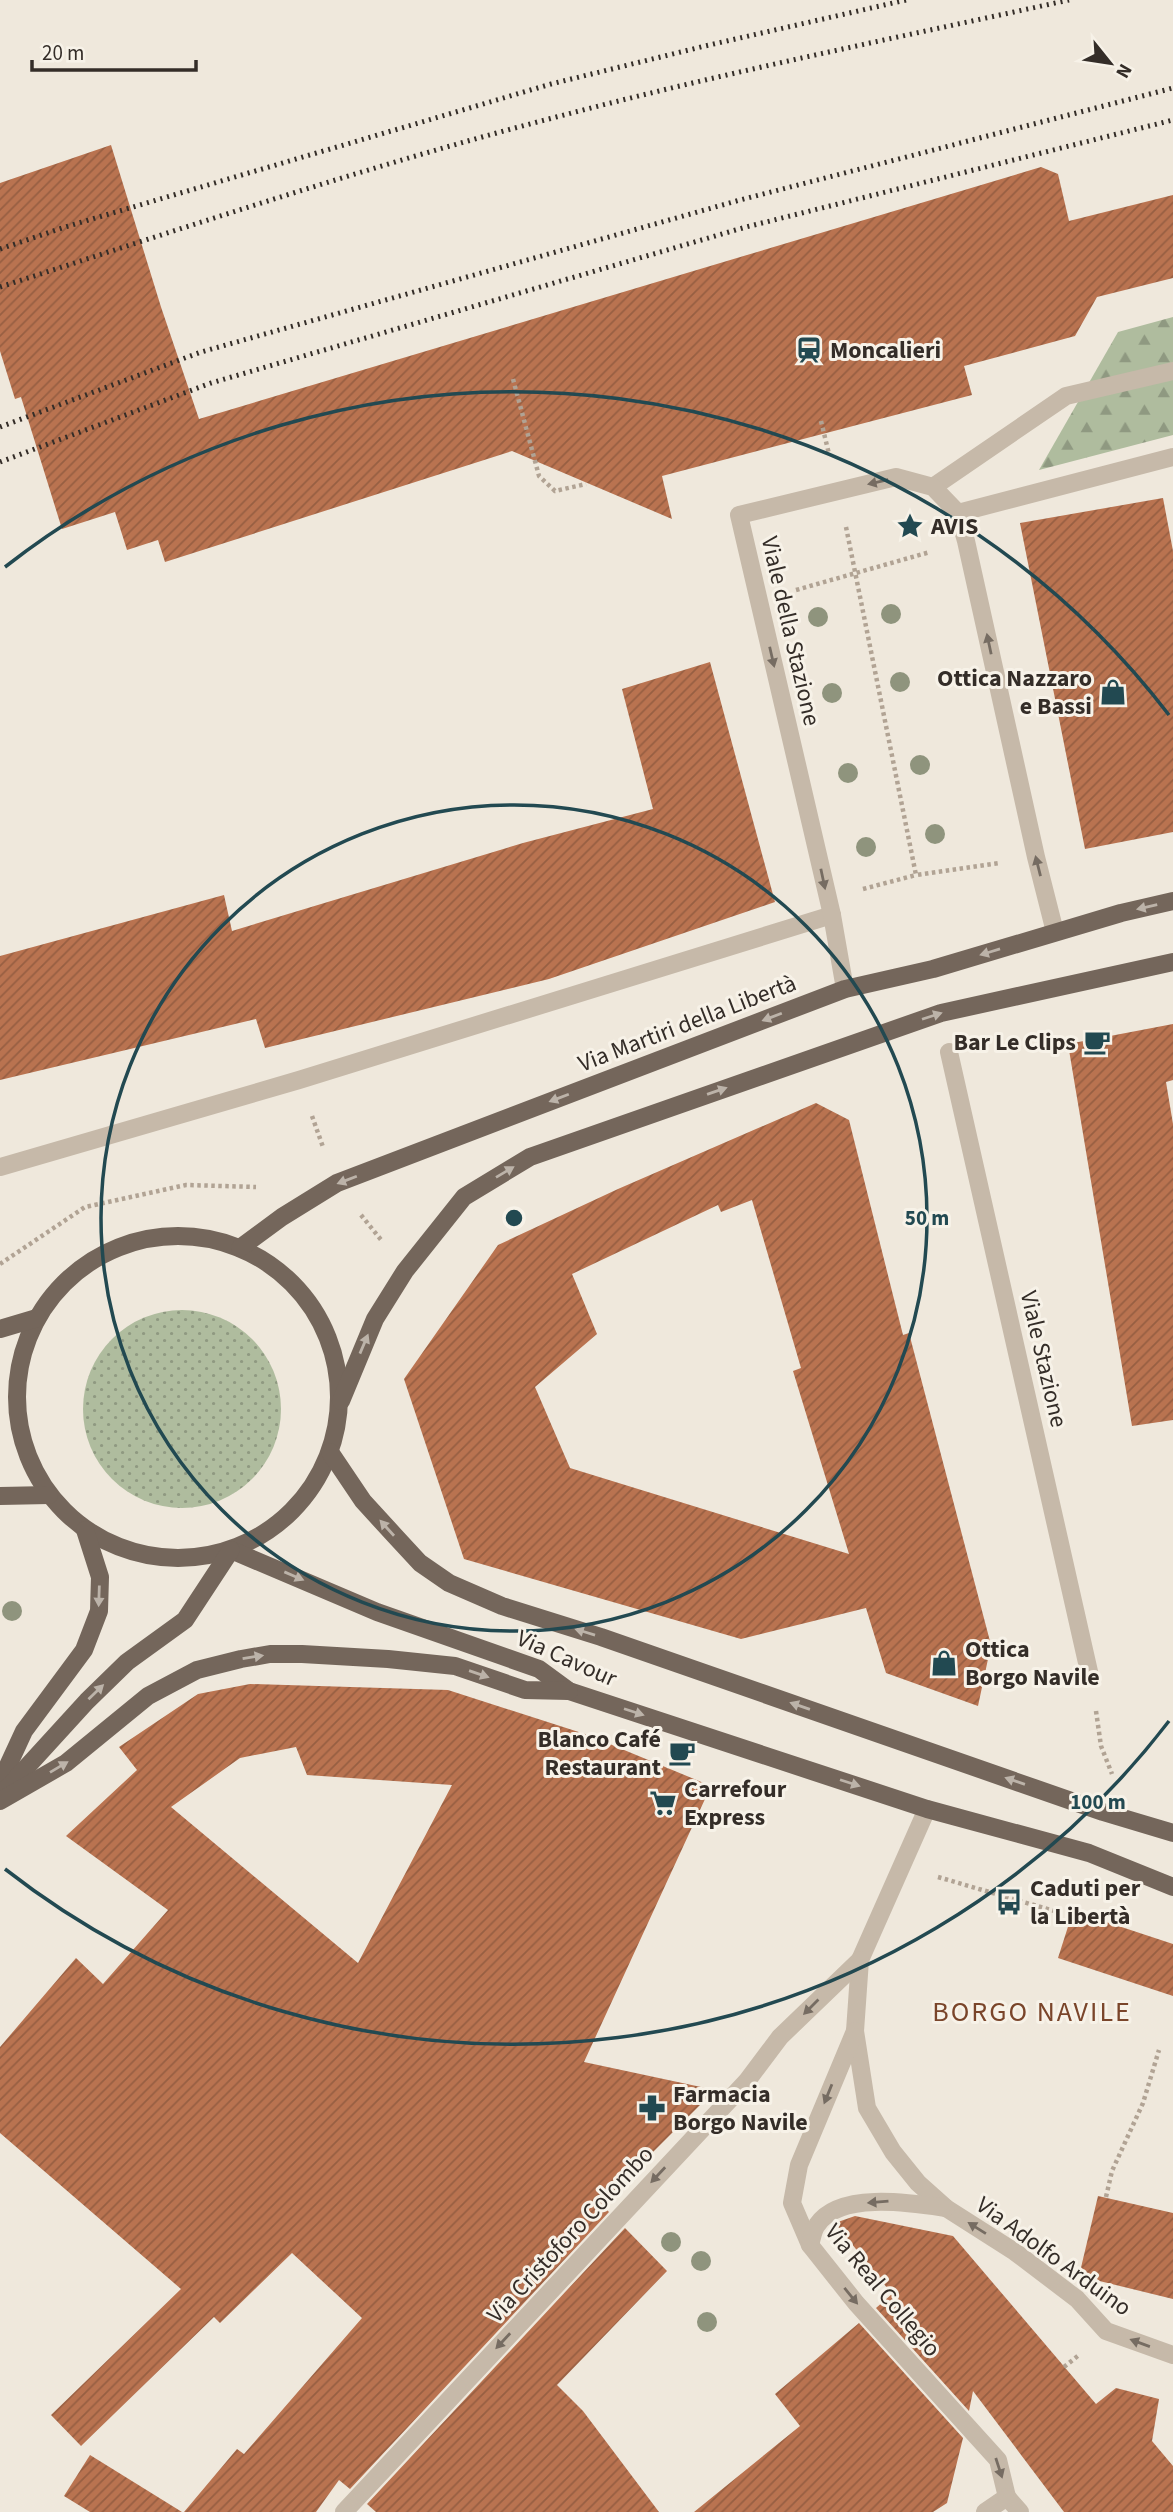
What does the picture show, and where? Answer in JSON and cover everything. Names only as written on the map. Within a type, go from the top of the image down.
[{"type":"main road","name":"Via Martiri della Libertà","points":[[240,1248],[282,1217],[337,1183],[845,989],[933,969],[1121,913],[1173,901]]},
{"type":"main road","points":[[339,1408],[336,1363],[321,1321],[299,1290],[272,1266],[240,1248],[195,1236],[148,1238],[104,1254],[66,1281],[37,1318],[21,1362],[16,1408],[26,1454],[49,1495],[65,1514],[85,1530],[111,1545],[140,1555],[171,1559],[201,1557],[231,1550],[273,1528],[306,1494],[330,1452],[339,1408],[375,1319],[405,1271],[464,1196],[530,1157],[941,1013],[1173,962]]},
{"type":"main road","points":[[0,1329],[37,1318]]},
{"type":"main road","name":"Via Cavour","points":[[330,1452],[363,1502],[420,1563],[449,1583],[502,1606],[601,1637],[1102,1812],[1173,1833]]},
{"type":"main road","points":[[0,1496],[49,1495]]},
{"type":"main road","points":[[0,1783],[24,1731],[84,1650],[99,1611],[100,1577],[85,1530]]},
{"type":"main road","points":[[0,1799],[87,1701],[127,1662],[185,1620],[231,1550]]},
{"type":"main road","name":"Via Cavour","points":[[231,1550],[377,1612],[539,1668],[569,1691],[928,1809],[1089,1853],[1173,1887]]},
{"type":"main road","points":[[0,1799],[66,1763],[148,1696],[197,1670],[241,1659],[271,1654],[388,1659],[455,1666],[524,1690],[569,1691]]},
{"type":"street","points":[[1055,933],[966,541],[958,513],[933,487],[1066,396],[1173,371]]},
{"type":"street","points":[[958,513],[1173,457]]},
{"type":"street","name":"Viale della Stazione","points":[[845,989],[832,915],[739,514],[896,477],[933,487]]},
{"type":"street","points":[[0,1167],[299,1080],[832,915]]},
{"type":"street","name":"Viale Stazione","points":[[949,1052],[1090,1676]]},
{"type":"street","points":[[855,2031],[860,1960],[928,1809]]},
{"type":"street","name":"Via Cristoforo Colombo","points":[[344,2512],[747,2081],[780,2037],[860,1960]]},
{"type":"street","name":"Via Adolfo Arduino","points":[[855,2031],[867,2108],[893,2152],[918,2183],[946,2208],[1015,2252],[1077,2299],[1106,2331],[1173,2355]]},
{"type":"street","name":"Via Real Collegio","points":[[855,2031],[799,2165],[792,2203],[810,2245],[856,2303],[998,2460],[1007,2497]]},
{"type":"street","name":"Via Adolfo Arduino","points":[[810,2245],[816,2226],[834,2210],[885,2201],[946,2208]]},
{"type":"street","points":[[985,2512],[1007,2497],[1020,2512]]},
{"type":"path","points":[[513,379],[539,476],[555,491],[586,484]]},
{"type":"path","points":[[821,421],[856,573],[916,875],[1036,857]]},
{"type":"path","points":[[796,590],[937,550]]},
{"type":"path","points":[[299,1080],[324,1152]]},
{"type":"path","points":[[0,1264],[85,1208],[186,1185],[262,1187]]},
{"type":"path","points":[[1090,1676],[1101,1746],[1113,1774]]},
{"type":"path","points":[[900,1867],[1061,1913]]},
{"type":"path","points":[[1106,2197],[1112,2171],[1143,2103],[1159,2050]]},
{"type":"green space","points":[[1173,317],[1173,435],[1039,470],[1118,332]]},
{"type":"green space","points":[[182,1310],[220,1318],[252,1339],[273,1371],[281,1409],[273,1447],[252,1479],[220,1500],[182,1508],[144,1500],[112,1479],[91,1447],[83,1409],[91,1371],[112,1339],[144,1318]]},
{"type":"building","points":[[111,145],[199,419],[1041,167],[1058,174],[1069,221],[1173,195],[1173,278],[1097,297],[1075,336],[964,366],[972,395],[662,476],[672,519],[512,451],[165,562],[158,540],[127,550],[115,512],[62,529],[21,397],[15,399],[0,351],[0,183]]},
{"type":"building","name":"Ottica Nazzaro e Bassi","points":[[1163,498],[1173,551],[1173,832],[1085,849],[1020,523]]},
{"type":"building","points":[[710,662],[775,902],[549,979],[265,1048],[256,1019],[0,1080],[0,956],[224,895],[232,931],[523,843],[653,809],[622,689]]},
{"type":"building","points":[[1173,1024],[1173,1080],[1166,1082],[1173,1124],[1173,1420],[1132,1426],[1068,1044]]},
{"type":"building","points":[[816,1103],[849,1120],[903,1335],[909,1333],[991,1645],[978,1706],[886,1673],[866,1608],[741,1639],[464,1559],[404,1379],[498,1245],[618,1189]],"holes":[[[752,1200],[801,1368],[793,1371],[849,1554],[570,1468],[535,1387],[597,1334],[572,1274],[718,1205],[721,1212]]]},
{"type":"building","points":[[250,1684],[448,1690],[588,1735],[711,1786],[584,2062],[715,2090],[601,2204],[609,2212],[350,2489],[339,2480],[316,2512],[184,2512],[237,2449],[244,2454],[362,2318],[292,2253],[220,2323],[214,2317],[81,2446],[51,2415],[181,2289],[0,2133],[0,2047],[76,1958],[103,1984],[168,1910],[66,1836],[137,1770],[119,1747],[198,1694]],"holes":[[[296,1747],[307,1775],[452,1785],[358,1963],[171,1807],[240,1758]]]},
{"type":"building","points":[[1073,1911],[1173,1944],[1173,1996],[1058,1958]]},
{"type":"building","points":[[1098,2196],[1173,2213],[1173,2299],[1079,2276]]},
{"type":"building","points":[[855,2216],[953,2236],[1096,2404],[1116,2388],[1159,2399],[1152,2441],[1173,2466],[1173,2512],[1064,2512],[973,2391],[969,2411],[876,2308],[892,2294],[835,2223]]},
{"type":"building","points":[[625,2228],[667,2271],[557,2385],[583,2411],[659,2512],[376,2512],[367,2504]]},
{"type":"building","points":[[859,2323],[963,2438],[947,2503],[933,2512],[694,2512],[800,2426],[775,2394]]},
{"type":"building","points":[[90,2455],[182,2512],[90,2512],[64,2496]]},
{"type":"railway","points":[[0,249],[65,227],[551,84],[906,0]]},
{"type":"railway","points":[[0,287],[281,197],[493,134],[690,84],[1069,0]]},
{"type":"railway","points":[[0,427],[201,352],[740,200],[1173,88]]},
{"type":"railway","points":[[0,462],[211,383],[746,227],[1173,120]]},
{"type":"place","name":"Moncalieri","points":[[809,350]]},
{"type":"place","name":"AVIS","points":[[910,526]]},
{"type":"place","name":"Ottica Nazzaro e Bassi","points":[[1113,692]]},
{"type":"place","name":"Bar Le Clips","points":[[1097,1042]]},
{"type":"place","name":"Ottica Borgo Navile","points":[[944,1663]]},
{"type":"place","name":"Blanco Café Restaurant","points":[[682,1753]]},
{"type":"place","name":"Carrefour Express","points":[[663,1803]]},
{"type":"place","name":"Caduti per la Libertà","points":[[1009,1902]]},
{"type":"place","name":"Farmacia Borgo Navile","points":[[652,2108]]},
{"type":"district","name":"BORGO NAVILE","points":[[1032,2011]]}]
